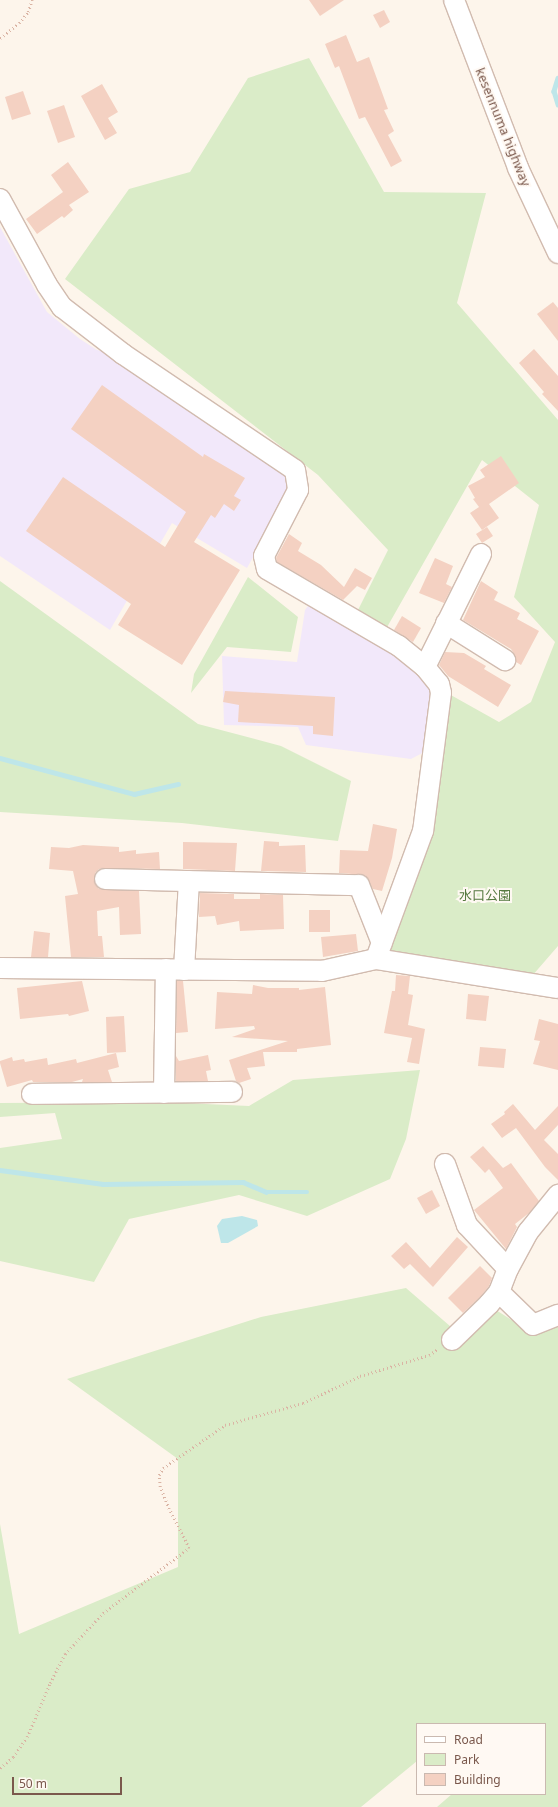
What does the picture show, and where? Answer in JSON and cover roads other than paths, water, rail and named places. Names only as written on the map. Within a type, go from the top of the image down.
[{"type":"street","name":"kesennuma highway","points":[[454,0],[518,168],[558,253]]},
{"type":"street","points":[[0,199],[47,285],[62,307],[123,354],[295,470],[298,490],[264,556],[267,570],[398,646],[425,667],[439,684],[441,694],[428,802],[423,830],[379,951]]},
{"type":"street","points":[[425,667],[481,554]]},
{"type":"street","points":[[446,623],[505,660]]},
{"type":"street","points":[[105,879],[359,885],[379,951]]},
{"type":"street","points":[[164,1093],[175,970],[189,881]]},
{"type":"street","points":[[0,968],[322,971],[379,951],[558,988]]},
{"type":"street","points":[[32,1094],[232,1092]]},
{"type":"street","points":[[445,1164],[467,1226],[508,1269]]},
{"type":"street","points":[[452,1340],[489,1304],[499,1292],[508,1269],[528,1232],[558,1195]]},
{"type":"street","points":[[499,1292],[533,1325],[558,1314]]},
{"type":"water","points":[[242,1216],[257,1220],[258,1226],[228,1243],[221,1243],[217,1226],[222,1219]]},
{"type":"waterway","points":[[558,78],[554,91],[558,104]]},
{"type":"waterway","points":[[0,758],[134,794],[178,784]]},
{"type":"waterway","points":[[0,1170],[103,1184],[243,1182],[266,1192],[307,1192]]},
{"type":"park label","name":"水口公園","points":[[485,895]]}]
